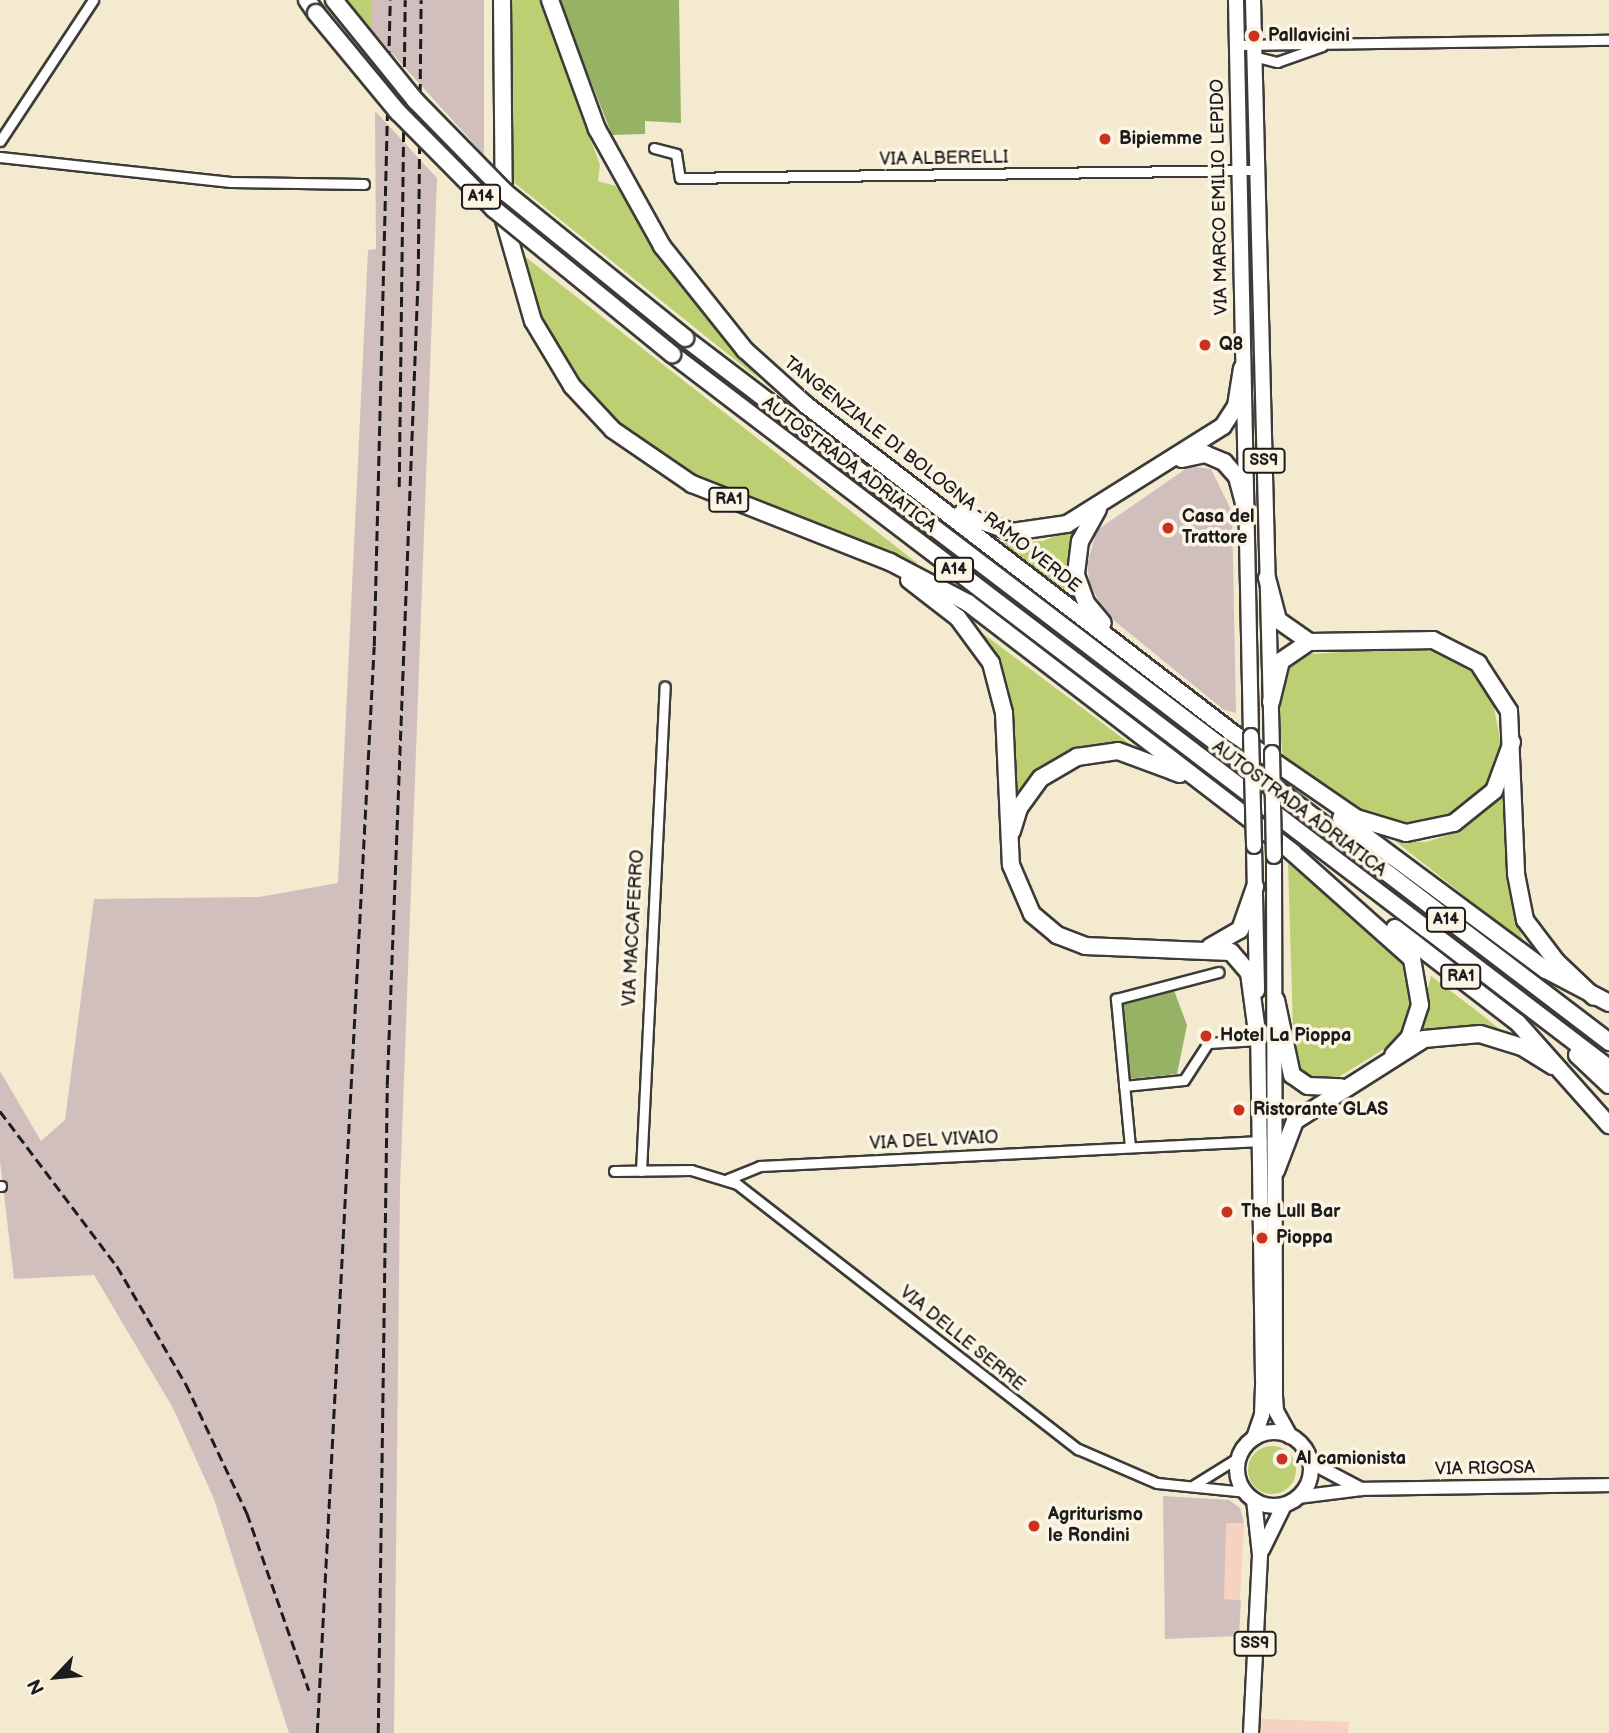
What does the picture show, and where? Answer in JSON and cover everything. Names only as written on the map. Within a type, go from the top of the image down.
[{"type":"highway","name":"AUTOSTRADA ADRIATICA","points":[[334,0],[415,100],[505,192],[685,338],[1609,1042]]},
{"type":"highway","name":"RA1","points":[[502,0],[504,220],[533,321],[572,386],[636,449],[692,484],[890,562],[968,603],[1292,852],[1486,996],[1575,1083],[1609,1125]]},
{"type":"highway","name":"TANGENZIALE DI BOLOGNA - RAMO VERDE","points":[[550,0],[597,129],[686,280],[772,376],[1225,727],[1286,771]]},
{"type":"highway","name":"AUTOSTRADA ADRIATICA","points":[[312,6],[398,112],[494,209],[672,354],[1609,1068]]},
{"type":"highway","points":[[875,458],[969,520],[1003,531],[1048,531],[1100,506],[1223,426],[1236,406],[1242,368]]},
{"type":"highway","points":[[1163,466],[1196,455],[1224,462],[1237,477],[1246,511]]},
{"type":"highway","points":[[1100,506],[1078,550],[1076,575],[1086,603],[1225,727]]},
{"type":"highway","points":[[793,525],[919,585],[978,641],[1004,713],[1009,848],[1025,904],[1071,942],[1116,950],[1210,947],[1231,952],[1246,966],[1258,1040]]},
{"type":"highway","points":[[1267,578],[1278,620],[1309,642]]},
{"type":"highway","points":[[1271,702],[1281,661],[1309,642],[1415,639],[1451,645],[1497,684],[1512,742],[1516,874],[1525,920],[1556,961],[1602,1000]]},
{"type":"highway","points":[[1286,771],[1356,818],[1416,833],[1454,823],[1484,803],[1500,779],[1512,742]]},
{"type":"highway","points":[[1009,848],[1019,808],[1041,778],[1098,751],[1146,757],[1236,808]]},
{"type":"highway","points":[[1286,771],[1494,934],[1602,1000]]},
{"type":"highway","points":[[1292,852],[1412,959],[1420,981],[1418,1017],[1393,1055]]},
{"type":"highway","points":[[1210,947],[1240,930],[1255,887]]},
{"type":"highway","points":[[1511,993],[1609,1085]]},
{"type":"highway","points":[[1276,1000],[1292,1075],[1308,1086],[1343,1087]]},
{"type":"highway","points":[[1276,1171],[1290,1126],[1393,1055],[1434,1036],[1480,1034],[1522,1047],[1575,1083]]},
{"type":"main road","name":"VIA MARCO EMILIO LEPIDO","points":[[1236,0],[1261,1141],[1262,1415],[1254,1438]]},
{"type":"main road","name":"VIA MARCO EMILIO LEPIDO","points":[[1253,0],[1274,856],[1276,1412],[1290,1436]]},
{"type":"main road","points":[[1254,1438],[1271,1432],[1290,1436]]},
{"type":"main road","name":"SS9","points":[[1290,1436],[1310,1462]]},
{"type":"main road","name":"SS9","points":[[1251,1733],[1260,1555],[1239,1457],[1254,1438]]},
{"type":"main road","points":[[1249,1496],[1284,1505],[1298,1497],[1309,1481],[1310,1462]]},
{"type":"main road","name":"VIA RIGOSA","points":[[1310,1462],[1361,1489]]},
{"type":"main road","name":"VIA RIGOSA","points":[[1298,1497],[1361,1489],[1609,1485]]},
{"type":"main road","name":"SS9","points":[[1260,1555],[1284,1505]]},
{"type":"street","points":[[0,141],[93,0]]},
{"type":"street","points":[[1253,51],[1327,43],[1609,40]]},
{"type":"street","points":[[1237,45],[1277,62],[1327,43]]},
{"type":"street","name":"VIA ALBERELLI","points":[[654,148],[676,154],[680,178],[1258,170]]},
{"type":"street","points":[[0,157],[231,182],[364,184]]},
{"type":"street","name":"VIA MACCAFERRO","points":[[641,1171],[665,687]]},
{"type":"street","points":[[1130,1147],[1116,999],[1219,972]]},
{"type":"street","points":[[1124,1086],[1184,1080],[1208,1043],[1258,1040]]},
{"type":"street","name":"VIA DEL VIVAIO","points":[[728,1180],[760,1166],[1261,1141]]},
{"type":"street","points":[[614,1171],[691,1170],[728,1180]]},
{"type":"street","name":"VIA DELLE SERRE","points":[[728,1180],[756,1195],[1078,1449],[1147,1479],[1249,1496]]},
{"type":"street","points":[[1194,1485],[1239,1457]]},
{"type":"shaded area","points":[[372,0],[484,0],[484,155],[372,31]]},
{"type":"shaded area","points":[[375,111],[437,178],[400,1188],[394,1733],[289,1733],[214,1499],[173,1408],[94,1275],[14,1279],[0,1161],[0,1071],[41,1141],[65,1120],[94,899],[259,897],[338,883],[368,250],[376,249]]},
{"type":"shaded area","points":[[1190,466],[1211,469],[1232,512],[1236,713],[1224,710],[1106,614],[1090,585],[1087,565],[1097,530]]},
{"type":"shaded area","points":[[1163,1496],[1229,1500],[1240,1508],[1244,1523],[1226,1523],[1224,1599],[1241,1600],[1239,1636],[1165,1639]]},
{"type":"shaded area","points":[[1226,1522],[1244,1523],[1240,1600],[1222,1599]]},
{"type":"shaded area","points":[[1261,1719],[1349,1722],[1348,1733],[1261,1733]]},
{"type":"green space","points":[[372,0],[372,31],[348,1]]},
{"type":"green space","points":[[508,0],[540,0],[600,165],[598,181],[616,186],[678,282],[759,379],[507,177]]},
{"type":"green space","points":[[559,0],[679,0],[681,123],[645,121],[645,134],[612,135]]},
{"type":"green space","points":[[514,248],[917,563],[915,567],[693,478],[616,426],[577,382],[536,319]]},
{"type":"green space","points":[[1073,529],[1064,592],[1000,543],[1043,541]]},
{"type":"green space","points":[[973,626],[1137,749],[1094,746],[1070,752],[1033,775],[1012,805],[1009,756]]},
{"type":"green space","points":[[1421,647],[1462,662],[1492,697],[1501,745],[1483,791],[1440,820],[1396,824],[1362,811],[1283,763],[1278,698],[1281,674],[1295,655]]},
{"type":"green space","points":[[1505,785],[1507,882],[1523,942],[1395,841],[1426,842],[1458,832]]},
{"type":"green space","points":[[1288,863],[1408,967],[1413,994],[1407,1024],[1394,1043],[1329,1083],[1309,1079],[1294,1062]]},
{"type":"green space","points":[[1431,976],[1502,1031],[1449,1028],[1415,1039]]},
{"type":"green space","points":[[1172,985],[1187,1025],[1177,1074],[1128,1079],[1120,1001]]},
{"type":"green space","points":[[1272,1446],[1289,1453],[1296,1470],[1289,1487],[1272,1494],[1255,1487],[1248,1470],[1255,1453]]},
{"type":"railway","points":[[317,1733],[374,646],[390,0]]},
{"type":"railway","points":[[399,487],[405,0]]},
{"type":"railway","points":[[378,1733],[387,1085],[418,274],[421,0]]},
{"type":"railway","points":[[0,1111],[117,1266],[186,1384],[247,1513],[309,1690]]},
{"type":"place","name":"Pallavicini","points":[[1254,36]]},
{"type":"place","name":"Bipiemme","points":[[1105,139]]},
{"type":"place","name":"Q8","points":[[1205,345]]},
{"type":"place","name":"Casa del Trattore","points":[[1168,528]]},
{"type":"place","name":"Hotel La Pioppa","points":[[1206,1036]]},
{"type":"place","name":"Ristorante GLAS","points":[[1239,1110]]},
{"type":"place","name":"The Lull Bar","points":[[1227,1212]]},
{"type":"place","name":"Pioppa","points":[[1262,1238]]},
{"type":"place","name":"Al camionista","points":[[1282,1459]]},
{"type":"place","name":"Agriturismo le Rondini","points":[[1034,1526]]}]
